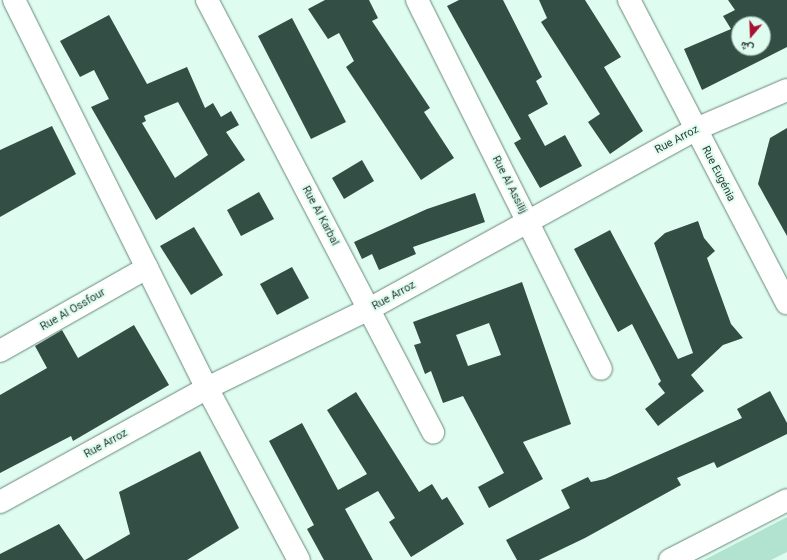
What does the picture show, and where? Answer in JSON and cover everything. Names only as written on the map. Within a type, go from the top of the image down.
[{"type":"street","points":[[14,0],[207,388],[299,560]]},
{"type":"street","name":"Rue Al Karbal","points":[[207,0],[433,432]]},
{"type":"street","name":"Rue Al Assilij","points":[[417,0],[601,369]]},
{"type":"street","name":"Rue Eugénia","points":[[629,0],[787,304]]},
{"type":"street","name":"Rue Arroz","points":[[0,502],[207,388],[369,309],[696,129],[787,90]]},
{"type":"street","name":"Rue Al Ossfour","points":[[0,351],[147,268]]},
{"type":"street","points":[[670,560],[787,500]]},
{"type":"green space","points":[[787,517],[787,552],[771,560],[704,560]]},
{"type":"building","points":[[325,0],[369,0],[378,18],[372,21],[430,108],[424,112],[454,158],[421,180],[346,67],[354,61],[339,33],[328,39],[308,9]]},
{"type":"building","points":[[459,0],[503,0],[542,77],[536,81],[548,104],[528,115],[545,146],[565,135],[582,166],[540,188],[514,143],[521,139],[447,6]]},
{"type":"building","points":[[539,0],[585,0],[621,57],[604,67],[643,131],[610,154],[588,122],[600,114],[541,22],[547,18]]},
{"type":"building","points":[[728,0],[787,0],[787,47],[771,55],[771,16],[731,16],[731,29],[723,16],[735,10]]},
{"type":"building","points":[[109,15],[147,84],[187,67],[205,108],[213,103],[221,117],[231,111],[239,125],[226,132],[245,160],[156,220],[91,107],[109,99],[94,70],[80,77],[60,41]],"holes":[[[178,102],[208,155],[175,178],[142,123],[146,121],[144,116]]]},
{"type":"building","points":[[292,18],[346,122],[311,139],[258,36]]},
{"type":"building","points":[[731,29],[731,56],[769,56],[702,90],[684,49]]},
{"type":"building","points":[[52,126],[76,174],[0,217],[0,150]]},
{"type":"building","points":[[787,128],[787,236],[758,184],[770,138]]},
{"type":"building","points":[[362,160],[374,181],[344,199],[332,178]]},
{"type":"building","points":[[259,192],[274,219],[241,236],[227,210]]},
{"type":"building","points":[[475,193],[485,222],[413,247],[416,254],[379,270],[372,254],[362,259],[354,242],[427,209]]},
{"type":"building","points":[[698,221],[704,238],[715,251],[707,258],[731,324],[743,338],[723,345],[691,375],[704,391],[658,426],[645,409],[665,393],[658,384],[661,381],[632,324],[618,332],[574,249],[610,230],[678,359],[693,353],[654,243],[665,233]]},
{"type":"building","points":[[194,227],[223,275],[191,295],[160,246]]},
{"type":"building","points":[[292,267],[309,298],[277,315],[260,284]]},
{"type":"building","points":[[522,282],[571,424],[523,442],[543,479],[489,508],[478,487],[504,473],[463,396],[443,403],[431,371],[425,374],[414,345],[421,343],[413,322]],"holes":[[[489,323],[501,355],[468,366],[456,335]]]},
{"type":"building","points":[[134,325],[169,385],[73,441],[71,436],[0,473],[0,395],[47,368],[35,346],[62,330],[78,358]]},
{"type":"building","points":[[770,391],[787,423],[787,434],[717,468],[714,462],[677,478],[681,485],[585,538],[539,560],[517,560],[506,540],[570,508],[561,490],[588,477],[591,482],[605,479],[742,418],[737,409]]},
{"type":"building","points":[[356,392],[419,492],[432,484],[442,500],[447,497],[464,524],[411,557],[389,522],[395,518],[378,491],[345,509],[373,560],[324,560],[307,529],[314,525],[269,441],[302,423],[338,490],[367,474],[327,410]]},
{"type":"building","points":[[200,451],[239,528],[187,560],[85,560],[130,534],[119,492]]},
{"type":"building","points":[[59,524],[84,560],[0,560],[0,554]]}]
